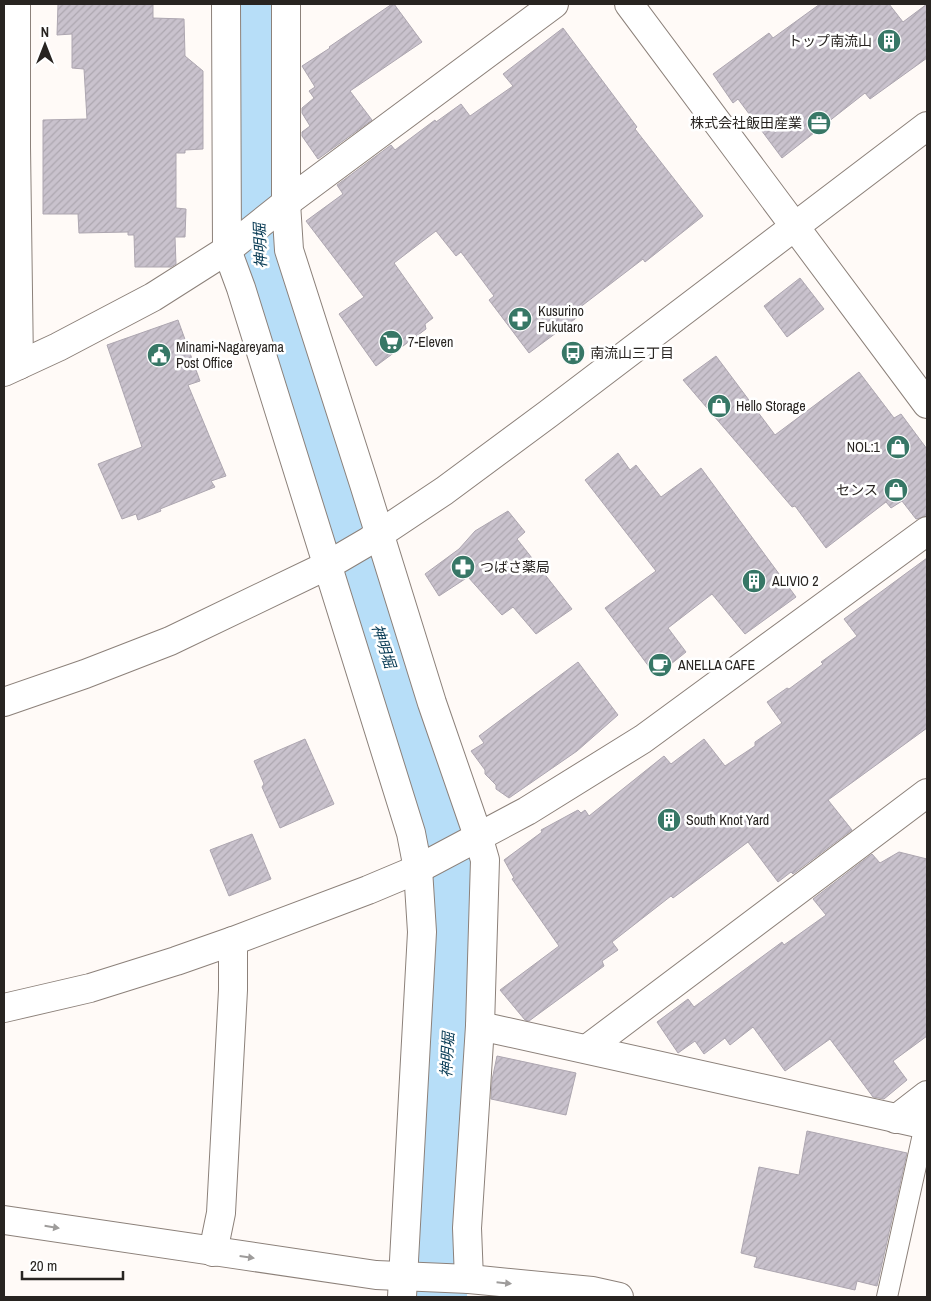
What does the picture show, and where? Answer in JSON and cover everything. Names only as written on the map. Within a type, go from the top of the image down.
[{"type":"street","points":[[16,4],[10,146],[11,368],[58,347],[153,298],[227,250],[286,202],[554,4]]},
{"type":"street","points":[[226,4],[227,250],[333,562],[411,833],[418,869],[422,932],[408,1284]]},
{"type":"street","points":[[286,4],[286,202],[289,250],[375,538],[485,860],[480,1026],[462,1279]]},
{"type":"street","points":[[629,4],[927,404]]},
{"type":"street","points":[[4,702],[85,674],[170,641],[333,562],[375,538],[444,491],[548,414],[927,126]]},
{"type":"street","points":[[4,1008],[90,988],[233,941],[418,869],[527,811],[643,739],[927,531]]},
{"type":"street","points":[[587,1049],[927,793]]},
{"type":"street","points":[[213,1252],[221,1213],[233,990],[233,941]]},
{"type":"street","points":[[480,1026],[926,1125]]},
{"type":"street","points":[[896,1119],[927,1095]]},
{"type":"street","points":[[4,1220],[367,1274],[408,1284],[462,1279],[592,1291],[619,1297]]},
{"type":"lane","points":[[888,1297],[926,1125]]},
{"type":"building","points":[[58,4],[153,4],[153,18],[184,19],[185,56],[203,71],[203,149],[185,150],[185,153],[176,153],[176,208],[186,209],[185,237],[175,237],[176,264],[171,267],[135,267],[134,235],[128,235],[128,232],[79,233],[78,214],[43,214],[43,120],[87,119],[84,69],[72,68],[72,34],[57,35]]},
{"type":"building","points":[[394,4],[422,42],[350,91],[372,120],[318,159],[302,136],[302,132],[310,126],[302,113],[302,108],[314,98],[309,91],[315,87],[302,66]]},
{"type":"building","points":[[820,4],[889,4],[903,22],[927,4],[927,58],[870,99],[865,93],[782,158],[738,99],[733,103],[713,74],[769,33],[773,38]]},
{"type":"building","points":[[563,28],[637,127],[635,129],[703,216],[645,262],[643,259],[579,308],[583,313],[529,353],[489,300],[494,296],[461,252],[456,256],[436,231],[394,263],[433,318],[425,324],[426,329],[376,366],[339,314],[364,297],[306,221],[343,194],[337,185],[391,145],[395,150],[435,120],[436,122],[461,104],[470,116],[513,86],[503,74]]},
{"type":"building","points":[[800,278],[824,309],[787,337],[764,306]]},
{"type":"building","points":[[178,320],[200,381],[188,385],[226,476],[211,481],[215,487],[160,509],[161,511],[138,520],[136,514],[122,519],[98,464],[142,447],[107,345]]},
{"type":"building","points":[[716,356],[775,435],[859,372],[894,418],[901,414],[927,449],[927,516],[916,519],[902,501],[891,508],[886,502],[826,548],[795,506],[792,507],[683,380]]},
{"type":"building","points":[[618,453],[630,470],[636,465],[661,497],[701,468],[796,597],[745,634],[712,594],[668,628],[686,652],[656,676],[605,608],[656,571],[585,480]]},
{"type":"building","points":[[508,511],[525,532],[517,539],[572,609],[536,634],[513,607],[502,615],[468,577],[439,596],[425,574],[459,549],[475,531]]},
{"type":"building","points":[[927,558],[927,728],[828,800],[852,830],[793,874],[791,872],[778,882],[748,842],[673,898],[671,896],[612,942],[618,950],[602,961],[604,966],[529,1021],[525,1020],[500,990],[559,946],[512,879],[514,878],[504,860],[542,832],[541,830],[578,810],[581,813],[585,810],[589,816],[664,756],[671,764],[704,739],[725,766],[755,746],[755,742],[782,723],[767,702],[787,688],[789,689],[823,664],[821,662],[857,636],[844,619]]},
{"type":"building","points":[[578,662],[618,715],[577,751],[509,798],[496,789],[496,785],[485,774],[485,770],[471,751],[484,743],[479,736]]},
{"type":"building","points":[[305,739],[334,804],[280,828],[262,787],[264,784],[254,761]]},
{"type":"building","points":[[252,834],[271,879],[229,896],[210,850]]},
{"type":"building","points":[[899,852],[927,859],[927,1036],[893,1061],[907,1080],[884,1099],[873,1097],[830,1039],[785,1071],[753,1027],[730,1045],[725,1038],[704,1054],[695,1041],[678,1053],[657,1022],[688,999],[694,1007],[782,942],[784,945],[826,915],[813,899],[872,854],[880,863]]},
{"type":"building","points":[[497,1056],[576,1073],[566,1115],[491,1099],[492,1080]]},
{"type":"building","points":[[807,1131],[907,1153],[877,1286],[857,1281],[855,1290],[754,1267],[757,1257],[741,1253],[759,1167],[799,1175]]},
{"type":"waterway","name":"神明堀","points":[[255,4],[255,135],[260,272],[414,738],[455,874],[437,1297]]},
{"type":"place","name":"トップ南流山","points":[[889,41]]},
{"type":"place","name":"株式会社飯田産業","points":[[819,123]]},
{"type":"place","name":"Kusurino Fukutaro","points":[[520,319]]},
{"type":"place","name":"7-Eleven","points":[[391,342]]},
{"type":"place","name":"南流山三丁目","points":[[573,353]]},
{"type":"place","name":"Minami-Nagareyama Post Office","points":[[159,355]]},
{"type":"place","name":"Hello Storage","points":[[719,406]]},
{"type":"place","name":"NOL:1","points":[[898,447]]},
{"type":"place","name":"センス","points":[[896,490]]},
{"type":"place","name":"つばさ薬局","points":[[463,567]]},
{"type":"place","name":"ALIVIO 2","points":[[754,581]]},
{"type":"place","name":"ANELLA CAFE","points":[[660,665]]},
{"type":"place","name":"South Knot Yard","points":[[669,820]]}]
